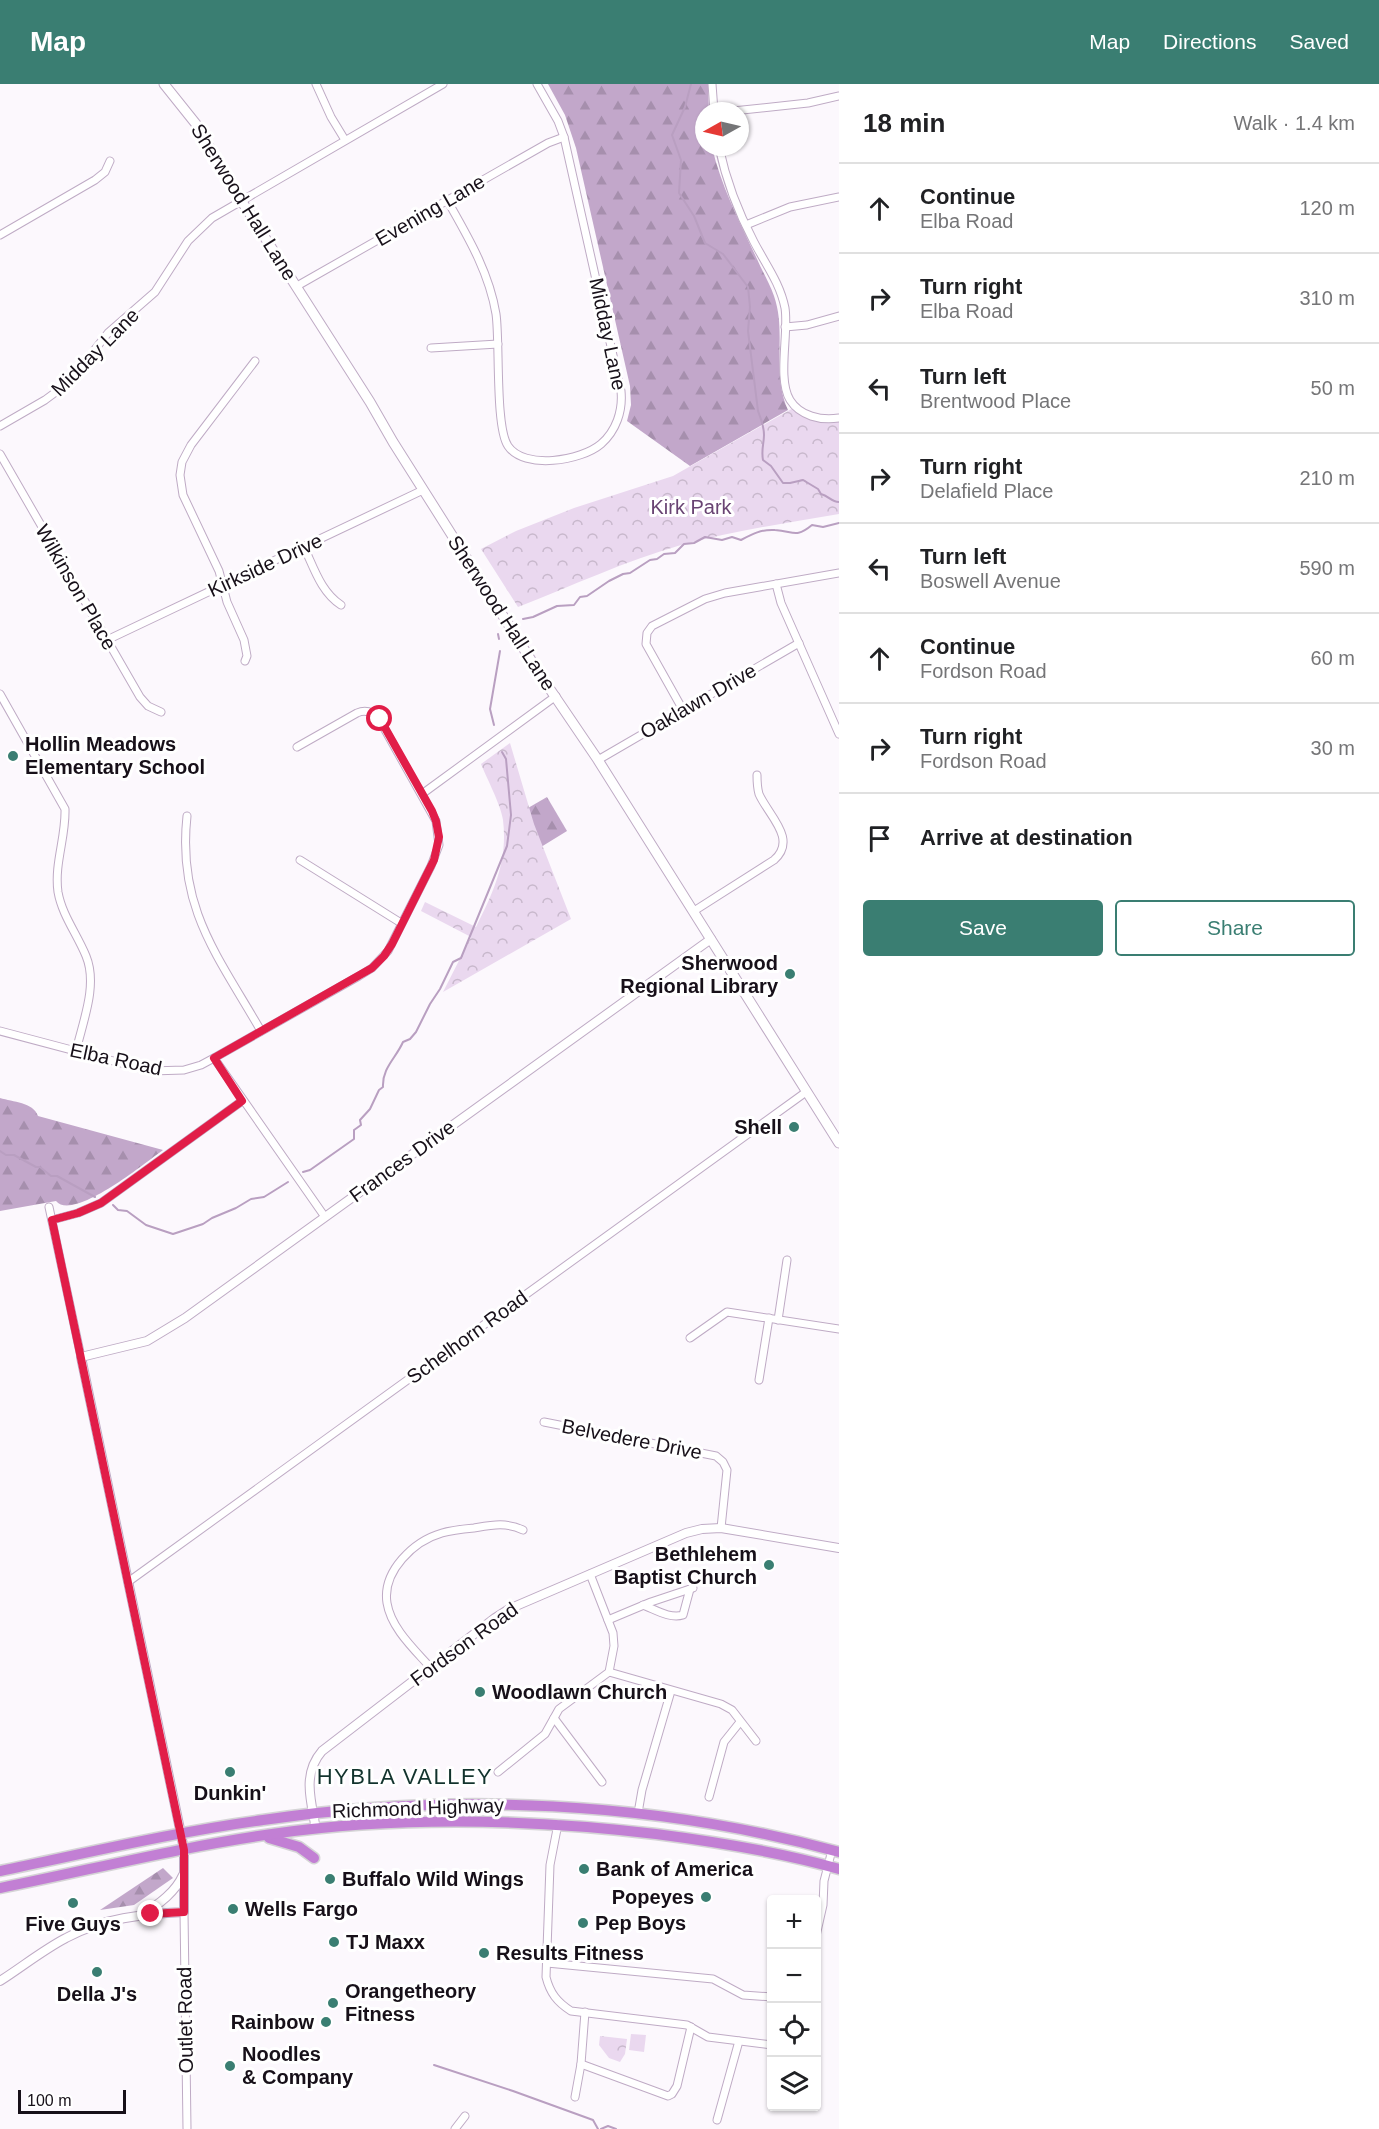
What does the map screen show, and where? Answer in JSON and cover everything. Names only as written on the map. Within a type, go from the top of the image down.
[{"type":"highway","name":"Richmond Highway","points":[[0,1871],[262,1820],[314,1813],[422,1805],[549,1806],[638,1814],[753,1832],[836,1851]]},
{"type":"highway","name":"Richmond Highway","points":[[0,1888],[256,1837],[316,1829],[405,1824],[558,1824],[687,1838],[777,1853],[834,1868]]},
{"type":"highway","points":[[256,1837],[288,1842],[302,1848],[314,1858]]},
{"type":"main road","name":"Sherwood Hall Lane","points":[[164,84],[196,124],[423,490],[694,911],[806,1092],[835,1132],[839,1143]]},
{"type":"street","points":[[316,84],[345,140]]},
{"type":"street","name":"Midday Lane","points":[[0,426],[45,400],[68,383],[108,333],[155,292],[183,248],[212,218],[241,199],[443,84]]},
{"type":"street","name":"Midday Lane","points":[[447,200],[477,253],[496,313],[503,433],[511,450],[531,460],[572,458],[597,448],[608,438],[619,416],[621,391],[564,137],[558,121],[537,84]]},
{"type":"street","points":[[712,84],[713,102]]},
{"type":"street","points":[[749,109],[808,103],[839,96]]},
{"type":"street","name":"Evening Lane","points":[[297,286],[548,143],[564,137]]},
{"type":"street","points":[[722,156],[734,199],[778,283],[785,308],[784,366],[789,399],[805,414],[823,419],[839,418]]},
{"type":"street","points":[[0,235],[96,180],[105,172],[110,161]]},
{"type":"street","points":[[746,225],[790,207],[839,196]]},
{"type":"street","points":[[785,327],[807,325],[839,316]]},
{"type":"street","points":[[431,348],[498,345]]},
{"type":"street","points":[[245,661],[247,656],[244,640],[227,602],[219,571],[183,495],[180,469],[191,444],[255,361]]},
{"type":"street","name":"Wilkinson Place","points":[[0,454],[140,697],[148,706],[160,712]]},
{"type":"street","name":"Kirkside Drive","points":[[107,640],[423,490]]},
{"type":"street","points":[[304,547],[324,590],[331,599],[341,605]]},
{"type":"street","points":[[683,710],[648,649],[646,638],[649,630],[682,609],[705,599],[839,573]]},
{"type":"street","points":[[776,584],[781,603],[839,734]]},
{"type":"street","name":"Oaklawn Drive","points":[[597,760],[799,643]]},
{"type":"street","points":[[0,694],[64,809],[58,890],[66,917],[87,957],[91,976],[90,991],[76,1051]]},
{"type":"street","points":[[422,794],[556,696]]},
{"type":"street","name":"Elba Road","points":[[0,1031],[138,1068],[161,1072],[184,1070],[214,1058],[372,968],[388,951],[431,866],[439,845],[436,821],[380,719],[370,712],[357,713],[297,747]]},
{"type":"street","points":[[694,911],[774,860],[783,847],[783,834],[759,793],[757,775]]},
{"type":"street","points":[[187,816],[184,837],[187,873],[197,915],[211,945],[261,1031]]},
{"type":"street","points":[[300,860],[402,923]]},
{"type":"street","name":"Frances Drive","points":[[81,1357],[130,1346],[163,1333],[711,939]]},
{"type":"street","points":[[214,1058],[242,1101],[325,1216]]},
{"type":"street","name":"Schelhorn Road","points":[[128,1582],[806,1092]]},
{"type":"street","points":[[52,1220],[78,1213],[101,1203],[242,1101]]},
{"type":"street","points":[[0,1982],[73,1934],[97,1925],[137,1916],[184,1912],[184,1850],[181,1834],[49,1207]]},
{"type":"street","points":[[778,1320],[787,1260]]},
{"type":"street","points":[[690,1338],[727,1312],[839,1329]]},
{"type":"street","points":[[759,1380],[769,1318]]},
{"type":"street","name":"Belvedere Drive","points":[[544,1422],[716,1456],[727,1470],[721,1528]]},
{"type":"street","points":[[430,1667],[397,1626],[388,1610],[387,1586],[396,1567],[416,1548],[443,1533],[500,1524],[511,1525],[523,1530]]},
{"type":"street","name":"Fordson Road","points":[[316,1829],[309,1775],[322,1751],[430,1667],[510,1609],[686,1533],[702,1529],[721,1528],[839,1548]]},
{"type":"street","points":[[498,1772],[545,1734],[559,1709],[609,1672],[614,1646],[613,1633],[590,1575]]},
{"type":"street","points":[[608,1620],[643,1605],[692,1589],[686,1610],[680,1616],[673,1616],[643,1605]]},
{"type":"street","points":[[609,1672],[721,1704],[732,1710],[756,1741]]},
{"type":"street","points":[[638,1814],[642,1790],[671,1691]]},
{"type":"street","points":[[554,1718],[602,1782]]},
{"type":"street","points":[[709,1797],[724,1742],[740,1722]]},
{"type":"street","points":[[558,1824],[550,1865],[546,1977],[549,1988],[559,2003],[571,2011],[687,2025],[708,2037],[767,2044]]},
{"type":"street","points":[[821,1917],[834,1868],[836,1851]]},
{"type":"street","points":[[137,1916],[163,1900],[180,1882],[184,1872]]},
{"type":"street","name":"Outlet Road","points":[[184,1912],[187,2128]]},
{"type":"street","points":[[547,1963],[713,1979],[742,1995],[767,1997]]},
{"type":"street","points":[[575,2097],[581,2064],[585,2012]]},
{"type":"street","points":[[581,2064],[668,2096],[677,2086],[691,2027]]},
{"type":"street","points":[[717,2120],[740,2041]]},
{"type":"street","points":[[455,2129],[465,2116]]},
{"type":"green space","points":[[548,84],[708,84],[709,102],[695,102],[695,156],[714,156],[720,176],[774,296],[779,324],[780,381],[788,410],[690,466],[627,421],[631,405],[630,386],[576,148],[565,115]]},
{"type":"green space","name":"Kirk Park","points":[[795,407],[803,414],[839,418],[839,514],[740,531],[660,551],[518,607],[481,549],[516,531],[574,508],[673,476]]},
{"type":"green space","points":[[510,743],[534,824],[571,919],[443,992],[471,937],[421,911],[425,902],[476,927],[489,901],[498,875],[504,835],[500,807],[481,764]]},
{"type":"green space","points":[[547,797],[567,831],[541,847],[528,808]]},
{"type":"green space","points":[[0,1098],[27,1105],[38,1116],[163,1150],[109,1188],[77,1204],[65,1205],[56,1201],[0,1211]]},
{"type":"green space","points":[[163,1868],[173,1878],[134,1905],[100,1910]]},
{"type":"green space","points":[[631,2034],[646,2035],[644,2052],[629,2050]]},
{"type":"green space","points":[[600,2036],[627,2039],[625,2054],[620,2062],[609,2058],[599,2045]]},
{"type":"waterway","points":[[691,84],[685,107],[672,135],[681,160],[679,193],[694,216],[705,243],[723,254],[748,287],[750,307],[748,331],[758,411],[764,432],[763,460],[771,466],[783,483],[803,480],[818,489],[821,494],[839,502]]},
{"type":"waterway","points":[[523,619],[557,606],[574,605],[580,597],[587,596],[609,581],[630,573],[664,554],[675,553],[684,544],[694,543],[705,537],[722,540],[732,537],[741,540],[766,530],[798,533],[812,525],[823,527],[839,523]]},
{"type":"waterway","points":[[498,634],[499,639]]},
{"type":"waterway","points":[[494,725],[490,709],[500,651]]},
{"type":"waterway","points":[[303,1172],[310,1170],[354,1139],[354,1130],[361,1125],[360,1120],[370,1109],[379,1090],[383,1087],[383,1080],[390,1063],[403,1042],[410,1039],[416,1032],[453,962],[461,958],[507,846],[511,815],[506,759],[502,752]]},
{"type":"waterway","points":[[0,1151],[40,1167],[51,1176],[57,1176],[95,1197]]},
{"type":"waterway","points":[[113,1205],[118,1210],[127,1211],[146,1225],[173,1234],[203,1224],[251,1199],[264,1197],[288,1182]]},
{"type":"waterway","points":[[434,2065],[593,2120],[598,2129]]},
{"type":"waterway","points":[[601,2129],[608,2126],[616,2129]]},
{"type":"place","name":"Hollin Meadows Elementary School","points":[[13,756]]},
{"type":"place","name":"Sherwood Regional Library","points":[[790,974]]},
{"type":"place","name":"Shell","points":[[794,1127]]},
{"type":"place","name":"Bethlehem Baptist Church","points":[[769,1565]]},
{"type":"place","name":"Woodlawn Church","points":[[480,1692]]},
{"type":"place","name":"Dunkin'","points":[[230,1772]]},
{"type":"place","name":"Bank of America","points":[[584,1869]]},
{"type":"place","name":"Buffalo Wild Wings","points":[[330,1879]]},
{"type":"place","name":"Popeyes","points":[[706,1897]]},
{"type":"place","name":"Five Guys","points":[[73,1903]]},
{"type":"place","name":"Wells Fargo","points":[[233,1909]]},
{"type":"place","name":"Pep Boys","points":[[583,1923]]},
{"type":"place","name":"TJ Maxx","points":[[334,1942]]},
{"type":"place","name":"Results Fitness","points":[[484,1953]]},
{"type":"place","name":"Della J's","points":[[97,1972]]},
{"type":"place","name":"Orangetheory Fitness","points":[[333,2003]]},
{"type":"place","name":"Rainbow","points":[[326,2022]]},
{"type":"place","name":"Noodles & Company","points":[[230,2066]]},
{"type":"district","name":"HYBLA VALLEY","points":[[405,1776]]},
{"type":"route","points":[[151,1914],[184,1912],[184,1850],[52,1220],[78,1213],[101,1203],[242,1101],[214,1058],[372,968],[388,951],[434,860],[439,845],[439,830],[432,811],[380,719]]}]
